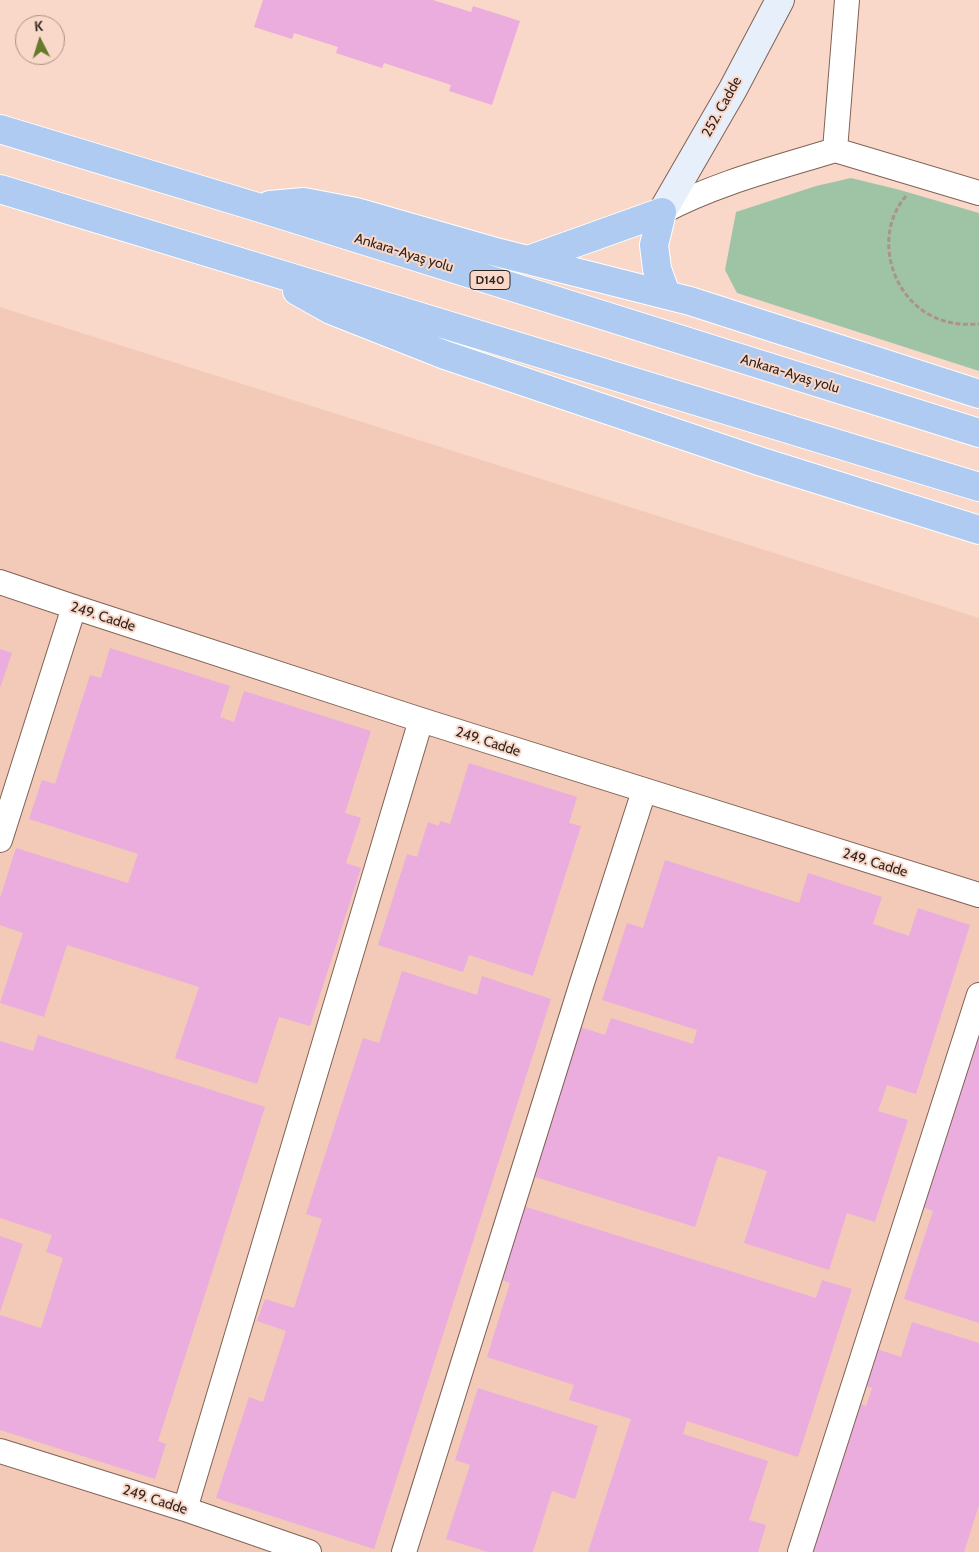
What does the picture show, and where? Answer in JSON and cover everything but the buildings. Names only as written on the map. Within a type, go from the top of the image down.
[{"type":"highway","name":"Ankara-Ayaş yolu","points":[[0,129],[979,432]]},
{"type":"highway","points":[[0,189],[979,487]]},
{"type":"highway","points":[[257,207],[304,202],[356,212],[528,260],[666,294],[979,394]]},
{"type":"highway","points":[[528,260],[662,212]]},
{"type":"highway","points":[[662,212],[654,245],[658,269],[666,294]]},
{"type":"highway","points":[[267,270],[296,291],[331,310],[445,355],[759,461],[979,530]]},
{"type":"main road","name":"252. Cadde","points":[[662,212],[733,89],[780,0]]},
{"type":"street","points":[[835,150],[847,0]]},
{"type":"street","points":[[662,212],[713,188],[835,150],[979,193]]},
{"type":"street","name":"249. Cadde","points":[[0,582],[74,608],[644,791],[979,895]]},
{"type":"street","points":[[0,840],[74,608]]},
{"type":"street","points":[[185,1509],[422,720]]},
{"type":"street","points":[[404,1552],[582,982],[644,791]]},
{"type":"street","points":[[800,1552],[979,995]]},
{"type":"street","name":"249. Cadde","points":[[0,1451],[185,1509],[309,1552]]},
{"type":"path","points":[[927,178],[903,200],[895,214],[890,229],[888,245],[890,261],[896,278],[905,294],[931,316],[948,322],[979,324]]},
{"type":"shaded area","points":[[0,307],[979,618],[979,1552],[0,1552]]},
{"type":"green space","points":[[851,178],[979,213],[979,371],[737,293],[725,270],[736,212],[816,186]]}]
